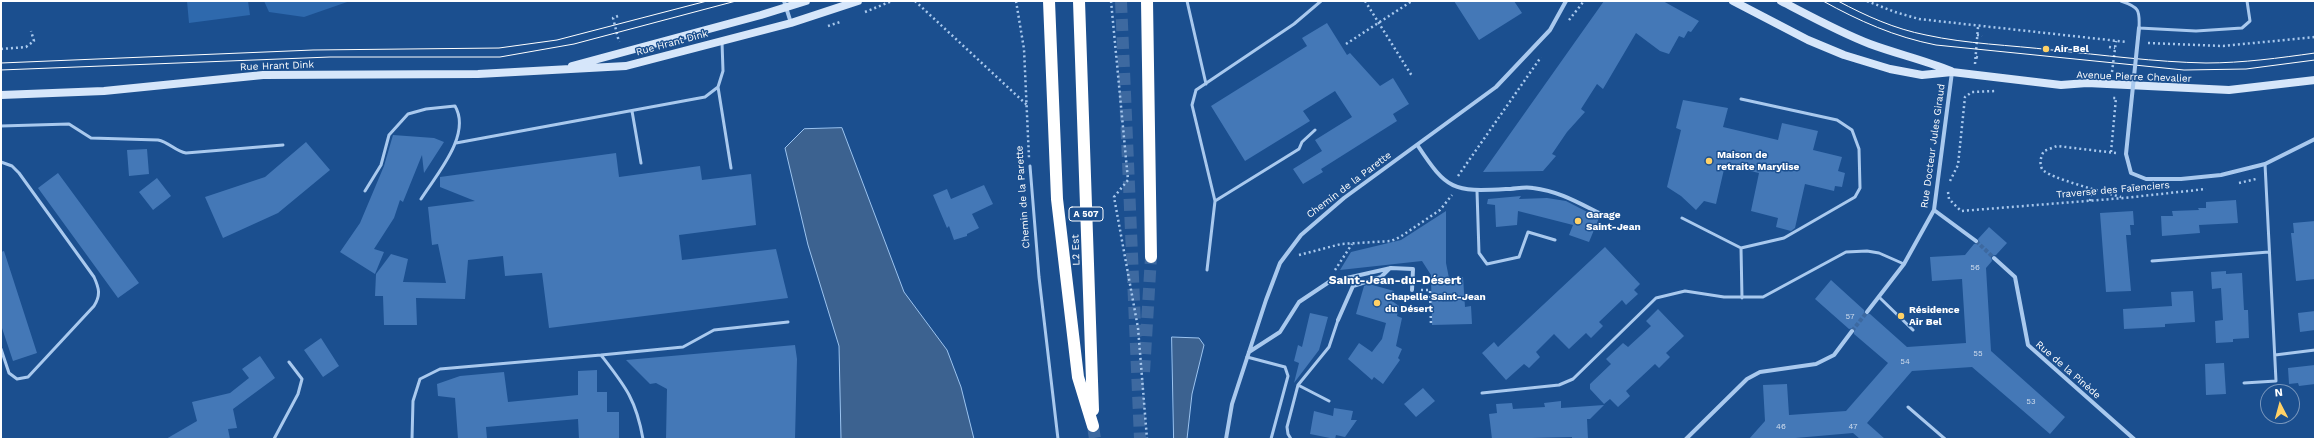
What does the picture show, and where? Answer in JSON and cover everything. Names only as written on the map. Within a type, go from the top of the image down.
[{"type":"highway","name":"L2 Est","points":[[1049,2],[1057,199],[1078,377],[1093,426],[1079,1]]},
{"type":"highway","points":[[1147,1],[1150,257]]},
{"type":"street","points":[[806,1],[785,5],[791,22],[858,1]]},
{"type":"street","name":"Chemin de la Parette","points":[[1226,439],[1232,404],[1266,300],[1283,259],[1301,234],[1344,198],[1418,146],[1496,87],[1550,30],[1566,1]]},
{"type":"street","name":"Avenue Pierre Chevalier","points":[[1733,1],[1808,40],[1844,55],[1890,69],[1922,75],[1952,72],[2061,85],[2087,83],[2229,90],[2315,80]]},
{"type":"street","name":"Avenue Pierre Chevalier","points":[[1781,1],[1819,22],[1868,43],[1924,60],[1952,72]]},
{"type":"street","name":"Rue Hrant Dink","points":[[555,70],[785,5]]},
{"type":"street","name":"Rue Hrant Dink","points":[[1,95],[104,91],[263,75],[478,74],[626,66],[791,22]]},
{"type":"street","name":"Traverse des Faïenciers","points":[[2139,28],[2126,154],[2131,173],[2146,179],[2181,179],[2221,174],[2265,164],[2315,139]]},
{"type":"street","name":"Rue Docteur Jules Giraud","points":[[1904,264],[1934,210],[1952,72]]},
{"type":"street","points":[[1418,146],[1435,173],[1457,188],[1477,191],[1532,187],[1561,194],[1599,213]]},
{"type":"street","points":[[1934,210],[1976,241]]},
{"type":"street","name":"Rue de la Pinède","points":[[1994,258],[2015,277],[2028,345],[2134,439]]},
{"type":"street","points":[[1867,312],[1904,264]]},
{"type":"street","points":[[1249,352],[1280,332],[1300,302],[1329,282],[1391,268],[1413,269],[1412,290]]},
{"type":"street","points":[[1338,320],[1352,286],[1381,277],[1391,268]]},
{"type":"street","points":[[1686,439],[1747,379],[1760,372],[1816,364],[1834,355],[1852,331]]},
{"type":"lane","points":[[1187,1],[1206,84]]},
{"type":"lane","points":[[1207,270],[1215,200],[1192,105],[1196,90],[1294,24],[1321,1]]},
{"type":"lane","points":[[2121,1],[2134,5],[2140,14],[2139,28],[2196,31],[2242,28],[2250,21],[2247,1]]},
{"type":"lane","points":[[722,40],[723,71],[718,87],[731,168]]},
{"type":"lane","points":[[456,143],[705,96],[718,87]]},
{"type":"lane","points":[[1682,218],[1741,248],[1784,238],[1855,196],[1860,188],[1859,149],[1852,130],[1838,120],[1741,99]]},
{"type":"lane","points":[[365,192],[381,165],[389,135],[408,114],[426,109],[455,106],[458,111],[460,132],[456,143],[421,199]]},
{"type":"lane","points":[[632,111],[640,163]]},
{"type":"lane","points":[[1,126],[69,124],[91,138],[158,140],[166,142],[178,152],[283,146]]},
{"type":"lane","points":[[1215,200],[1299,149],[1302,142],[1315,130]]},
{"type":"lane","points":[[1,162],[12,166],[19,173],[94,277],[99,293],[98,300],[94,306],[28,377],[17,379],[12,376],[1,350]]},
{"type":"lane","points":[[2244,383],[2276,381],[2265,164]]},
{"type":"lane","name":"Chemin de la Parette","points":[[1030,166],[1039,276],[1058,439]]},
{"type":"lane","points":[[1477,191],[1479,253],[1486,264],[1519,257],[1528,232],[1555,240]]},
{"type":"lane","points":[[1741,248],[1742,298]]},
{"type":"lane","points":[[1482,393],[1559,385],[1573,379],[1656,298],[1685,291],[1742,298],[1763,297],[1846,252],[1867,251],[1879,253],[1904,264]]},
{"type":"lane","points":[[2152,261],[2270,252]]},
{"type":"lane","points":[[1879,297],[1913,330]]},
{"type":"lane","points":[[1291,439],[1288,434],[1287,427],[1298,385],[1329,347],[1338,320]]},
{"type":"lane","points":[[412,439],[413,401],[420,379],[440,369],[683,347],[714,330],[788,322]]},
{"type":"lane","points":[[2275,355],[2315,350]]},
{"type":"lane","points":[[601,355],[629,391],[640,420],[643,439]]},
{"type":"lane","points":[[1247,357],[1285,367],[1288,376],[1271,439]]},
{"type":"lane","points":[[274,439],[298,394],[302,379],[290,362]]},
{"type":"lane","points":[[1298,385],[1329,401]]},
{"type":"lane","points":[[1908,407],[1945,439]]},
{"type":"path","points":[[915,1],[1027,105]]},
{"type":"path","name":"Chemin de la Parette","points":[[1016,1],[1024,49],[1030,166]]},
{"type":"path","points":[[1111,1],[1128,180],[1114,197],[1138,328],[1147,439]]},
{"type":"path","points":[[1365,1],[1412,76]]},
{"type":"path","points":[[1346,44],[1412,1]]},
{"type":"path","points":[[1566,24],[1584,1]]},
{"type":"path","points":[[1867,1],[1896,12],[1919,18],[1978,27],[2131,42]]},
{"type":"path","points":[[1974,74],[1978,27]]},
{"type":"path","points":[[1,49],[26,47],[34,41],[31,31]]},
{"type":"path","points":[[1977,35],[1982,36]]},
{"type":"path","points":[[2146,43],[2223,46],[2315,37]]},
{"type":"path","points":[[2108,47],[2115,48]]},
{"type":"path","points":[[1283,259],[1341,244],[1391,241],[1400,237],[1440,210],[1457,188],[1457,177],[1542,55]]},
{"type":"path","points":[[1976,57],[1980,58]]},
{"type":"path","name":"Traverse des Faïenciers","points":[[1998,91],[1972,92],[1965,97],[1958,165],[1950,179],[1948,191],[1949,199],[1961,211],[2124,198],[2210,188]]},
{"type":"path","points":[[2111,152],[2115,108]]},
{"type":"path","points":[[2124,198],[2060,179],[2043,170],[2040,164],[2044,151],[2057,146],[2126,154]]},
{"type":"path","points":[[2237,183],[2266,177]]},
{"type":"path","points":[[2090,201],[2092,188]]},
{"type":"path","points":[[1335,271],[1353,244]]},
{"type":"path","points":[[1412,290],[1430,290],[1431,324]]},
{"type":"shaded area","points":[[187,1],[248,1],[250,15],[189,23]]},
{"type":"shaded area","points":[[264,1],[350,1],[304,17],[269,12]]},
{"type":"shaded area","points":[[842,128],[904,292],[947,350],[961,387],[974,439],[841,439],[839,346],[808,245],[785,148],[804,129]]},
{"type":"shaded area","points":[[1172,337],[1199,338],[1204,345],[1192,394],[1187,439],[1174,439]]},
{"type":"building","points":[[1454,1],[1514,1],[1522,13],[1479,40]]},
{"type":"building","points":[[1604,1],[1663,1],[1699,21],[1691,32],[1688,31],[1684,38],[1679,36],[1669,54],[1660,51],[1636,33],[1603,89],[1597,84],[1581,109],[1585,112],[1567,132],[1552,154],[1556,156],[1543,171],[1483,172]]},
{"type":"building","points":[[1327,23],[1347,55],[1350,53],[1380,86],[1393,78],[1409,104],[1393,114],[1397,121],[1321,169],[1323,172],[1303,184],[1293,169],[1322,151],[1315,140],[1352,117],[1335,91],[1303,111],[1310,121],[1245,161],[1211,106],[1307,46],[1302,38]]},
{"type":"building","name":"Maison de retraite Marylise","points":[[1683,100],[1728,108],[1723,127],[1778,140],[1782,123],[1818,131],[1813,150],[1842,157],[1838,171],[1845,173],[1842,187],[1835,186],[1834,191],[1805,184],[1795,228],[1791,231],[1776,227],[1778,218],[1751,211],[1759,173],[1725,165],[1716,204],[1704,201],[1696,210],[1681,196],[1667,187],[1681,130],[1676,128]]},
{"type":"building","points":[[393,135],[434,138],[444,142],[424,173],[422,155],[403,202],[400,200],[394,218],[374,249],[384,252],[375,274],[340,252],[360,223],[384,166]]},
{"type":"building","points":[[306,142],[330,170],[278,213],[223,238],[205,197],[265,177]]},
{"type":"building","points":[[147,149],[149,174],[129,176],[127,150]]},
{"type":"building","points":[[616,153],[619,177],[700,166],[702,180],[751,174],[756,225],[679,235],[682,260],[776,249],[788,298],[549,328],[542,273],[505,276],[503,256],[468,260],[465,299],[416,298],[417,325],[384,325],[383,296],[375,296],[376,274],[391,254],[408,259],[403,282],[446,283],[438,244],[432,245],[428,207],[475,201],[440,187],[440,177]]},
{"type":"building","points":[[58,173],[139,283],[118,298],[38,188]]},
{"type":"building","points":[[157,178],[171,196],[153,210],[139,192]]},
{"type":"building","points":[[984,185],[993,204],[972,214],[979,228],[967,234],[967,236],[954,240],[949,226],[947,228],[933,195],[947,189],[951,199]]},
{"type":"building","name":"Garage Saint-Jean","points":[[1521,196],[1519,199],[1547,198],[1566,201],[1599,218],[1589,242],[1569,235],[1573,225],[1518,211],[1517,225],[1496,227],[1495,205],[1487,204],[1488,199]]},
{"type":"building","points":[[2236,200],[2238,223],[2199,225],[2200,233],[2162,236],[2161,216],[2173,216],[2172,211],[2199,210],[2198,208],[2206,208],[2206,202]]},
{"type":"building","points":[[1446,211],[1446,263],[1449,278],[1463,277],[1465,307],[1471,306],[1472,324],[1432,325],[1431,275],[1422,261],[1340,270],[1351,252],[1401,240]]},
{"type":"building","points":[[2133,211],[2134,225],[2130,225],[2131,235],[2126,235],[2131,291],[2106,292],[2100,213]]},
{"type":"building","points":[[2315,221],[2315,279],[2296,281],[2291,233],[2294,233],[2293,223]]},
{"type":"building","points":[[1989,227],[2007,243],[1996,255],[1991,256],[1992,261],[1986,268],[1991,351],[2065,417],[2050,434],[1972,367],[1912,371],[1867,423],[1885,439],[1860,439],[1853,433],[1784,439],[1749,439],[1765,421],[1763,385],[1787,384],[1789,415],[1846,411],[1888,363],[1854,334],[1854,328],[1849,329],[1815,299],[1831,280],[1864,310],[1865,314],[1870,314],[1907,347],[1966,343],[1962,279],[1932,281],[1930,257],[1965,255],[1974,244],[1979,243],[1978,239]]},
{"type":"building","points":[[1605,247],[1640,284],[1634,290],[1638,294],[1626,305],[1622,300],[1599,322],[1603,326],[1591,338],[1586,333],[1569,349],[1554,334],[1536,352],[1540,357],[1529,368],[1524,364],[1506,380],[1482,353],[1494,342],[1498,347]]},
{"type":"building","points":[[4,251],[37,353],[13,361],[1,325],[1,252]]},
{"type":"building","points":[[2226,271],[2226,274],[2242,273],[2244,310],[2248,310],[2249,338],[2233,339],[2233,342],[2216,343],[2215,321],[2223,320],[2221,288],[2212,289],[2211,272]]},
{"type":"building","points":[[1369,284],[1394,291],[1392,301],[1399,306],[1397,316],[1402,318],[1396,346],[1402,349],[1398,358],[1400,360],[1383,384],[1374,377],[1372,380],[1348,359],[1359,343],[1372,352],[1382,339],[1386,323],[1356,314],[1364,286]]},
{"type":"building","points":[[2193,291],[2195,322],[2165,324],[2165,327],[2124,329],[2123,309],[2172,306],[2171,292]]},
{"type":"building","points":[[1658,309],[1684,336],[1666,353],[1670,357],[1659,368],[1655,364],[1626,391],[1630,396],[1618,407],[1610,399],[1604,404],[1590,389],[1590,384],[1611,364],[1606,359],[1623,343],[1628,347],[1651,326],[1646,321]]},
{"type":"building","points":[[2315,311],[2315,330],[2300,332],[2298,313]]},
{"type":"building","points":[[1310,313],[1328,317],[1319,350],[1294,383],[1299,363],[1294,361],[1298,345],[1302,347]]},
{"type":"building","points":[[321,338],[339,366],[323,377],[304,350]]},
{"type":"building","points":[[795,345],[797,359],[795,439],[666,439],[667,389],[656,383],[650,384],[626,360]]},
{"type":"building","points":[[260,356],[275,378],[233,409],[237,428],[228,429],[230,439],[166,439],[197,421],[192,402],[230,393],[249,378],[242,369]]},
{"type":"building","points":[[2224,363],[2226,394],[2206,395],[2205,364]]},
{"type":"building","points":[[2315,365],[2315,384],[2300,386],[2298,383],[2289,384],[2288,368]]},
{"type":"building","points":[[597,370],[597,392],[607,392],[607,412],[619,412],[619,439],[579,439],[578,419],[486,427],[487,439],[458,439],[455,398],[438,396],[437,384],[460,376],[504,372],[508,402],[578,395],[578,371]]},
{"type":"building","points":[[1423,388],[1435,401],[1416,417],[1404,404]]},
{"type":"building","points":[[1561,401],[1561,408],[1604,405],[1590,419],[1587,419],[1588,439],[1572,439],[1572,437],[1492,439],[1489,414],[1497,413],[1496,404],[1512,403],[1513,409],[1545,407],[1544,403]]},
{"type":"building","points":[[1334,408],[1353,411],[1351,420],[1357,420],[1345,437],[1336,435],[1335,439],[1310,434],[1314,411],[1333,416]]},
{"type":"tunnel","points":[[1121,1],[1140,439]]},
{"type":"tunnel","points":[[1976,241],[1994,258]]},
{"type":"tunnel","points":[[1144,372],[1151,257]]},
{"type":"tunnel","points":[[1852,331],[1867,312]]},
{"type":"tunnel","points":[[1093,426],[1095,439]]},
{"type":"tram line","points":[[1,63],[313,50],[499,48],[557,40],[707,1]]},
{"type":"tram line","points":[[1,70],[330,57],[500,57],[574,44],[736,1]]},
{"type":"tram line","points":[[1823,1],[1878,28],[1906,38],[1936,45],[2184,70],[2246,69],[2315,60]]},
{"type":"tram line","points":[[1838,1],[1892,26],[1941,38],[1973,42],[2148,60],[2206,63],[2247,61],[2315,53]]},
{"type":"place","name":"Air-Bel","points":[[2046,49]]},
{"type":"place","name":"Maison de retraite Marylise","points":[[1709,161]]},
{"type":"place","name":"Garage Saint-Jean","points":[[1578,221]]},
{"type":"place","name":"Chapelle Saint-Jean du Désert","points":[[1377,303]]},
{"type":"place","name":"Résidence Air Bel","points":[[1901,316]]},
{"type":"district","name":"Saint-Jean-du-Désert","points":[[1395,280]]}]
